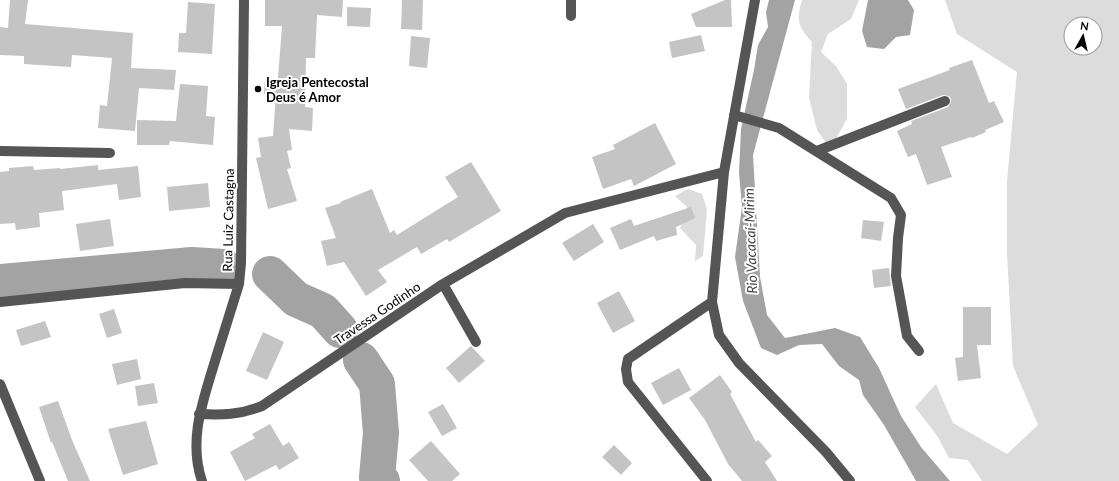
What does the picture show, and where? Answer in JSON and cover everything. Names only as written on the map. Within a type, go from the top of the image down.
[{"type":"street","name":"Rua Luiz Castagna","points":[[202,481],[197,468],[196,448],[199,414],[238,284],[242,263],[244,0]]},
{"type":"street","points":[[571,0],[571,16]]},
{"type":"street","points":[[755,0],[724,172],[712,302],[720,335],[739,363],[826,452],[850,481]]},
{"type":"street","points":[[817,151],[945,101]]},
{"type":"street","points":[[734,115],[779,128],[891,198],[901,215],[896,276],[907,336],[919,351]]},
{"type":"street","points":[[0,150],[110,153]]},
{"type":"street","name":"Travessa Godinho","points":[[199,414],[225,415],[246,412],[262,406],[444,284],[565,213],[724,172]]},
{"type":"street","points":[[0,302],[185,283],[238,284]]},
{"type":"street","points":[[444,284],[476,342]]},
{"type":"street","points":[[707,481],[628,382],[626,369],[628,359],[712,302]]},
{"type":"street","points":[[0,384],[40,481]]},
{"type":"shaded area","points":[[802,0],[859,0],[851,19],[828,34],[821,52],[836,66],[847,84],[847,119],[834,142],[826,143],[817,130],[809,98],[812,42],[804,32],[800,23],[799,13]]},
{"type":"shaded area","points":[[945,0],[1119,0],[1119,481],[982,481],[968,460],[949,458],[938,437],[915,407],[936,384],[953,423],[1007,454],[1038,425],[1013,366],[1007,252],[1007,181],[1017,72],[957,34]]},
{"type":"shaded area","points":[[688,189],[702,194],[707,209],[703,256],[695,261],[696,245],[680,228],[687,207],[675,196]]},
{"type":"water","name":"Rio Vacacaí-Mirim","points":[[769,0],[795,0],[753,155],[760,277],[767,315],[785,338],[835,328],[860,337],[879,368],[901,416],[921,447],[950,481],[916,481],[884,425],[863,395],[859,380],[839,366],[822,344],[799,345],[777,355],[761,348],[743,301],[735,257],[742,207],[739,173],[741,129],[758,45],[768,27],[766,12]]},
{"type":"water","points":[[868,0],[908,0],[914,10],[910,35],[896,37],[884,49],[867,47],[862,31]]},
{"type":"building","points":[[10,0],[28,0],[25,24],[133,33],[131,68],[176,70],[174,90],[139,88],[135,131],[98,128],[100,105],[107,106],[112,58],[72,55],[71,67],[24,64],[24,56],[0,55],[0,27],[8,28]]},
{"type":"building","points":[[265,0],[343,0],[342,17],[317,15],[315,58],[306,58],[305,107],[313,108],[312,131],[289,129],[292,150],[287,151],[291,168],[287,169],[297,201],[268,209],[256,158],[261,157],[258,138],[273,136],[276,94],[264,94],[265,78],[278,78],[282,26],[265,26]]},
{"type":"building","points":[[402,0],[423,0],[422,30],[401,29]]},
{"type":"building","points":[[725,0],[731,0],[732,27],[696,27],[691,14]]},
{"type":"building","points":[[188,2],[215,4],[212,54],[178,52],[179,33],[186,33]]},
{"type":"building","points":[[347,7],[371,8],[370,27],[347,26]]},
{"type":"building","points":[[701,35],[705,51],[672,58],[669,42]]},
{"type":"building","points":[[411,36],[430,38],[427,68],[409,66]]},
{"type":"building","points":[[972,60],[989,103],[994,101],[1004,122],[985,130],[986,132],[972,138],[971,137],[941,147],[952,177],[927,185],[916,154],[908,157],[897,131],[912,124],[911,121],[948,107],[951,99],[949,96],[943,95],[906,109],[898,89],[950,70],[949,68]]},
{"type":"building","points":[[180,84],[208,86],[206,116],[215,117],[213,145],[170,141],[169,145],[137,145],[137,120],[176,121]]},
{"type":"building","points":[[655,123],[676,164],[634,186],[631,179],[603,189],[592,157],[615,149],[613,145]]},
{"type":"building","points":[[471,162],[501,211],[449,242],[447,239],[421,254],[417,247],[378,270],[387,282],[366,296],[344,262],[327,266],[321,241],[336,238],[325,208],[341,203],[340,202],[372,189],[390,233],[394,230],[397,235],[458,197],[445,177]]},
{"type":"building","points":[[98,165],[98,170],[138,166],[141,197],[119,200],[117,184],[62,191],[64,210],[39,213],[40,227],[16,230],[15,223],[0,224],[0,172],[9,171],[9,168],[33,166],[34,170]]},
{"type":"building","points":[[208,183],[210,207],[169,211],[167,187]]},
{"type":"building","points":[[691,207],[695,218],[676,227],[677,235],[656,241],[654,236],[620,250],[610,228],[631,219],[634,226]]},
{"type":"building","points":[[110,219],[114,246],[80,251],[76,224]]},
{"type":"building","points":[[863,220],[884,222],[881,241],[861,238]]},
{"type":"building","points":[[593,224],[604,242],[574,261],[562,243]]},
{"type":"building","points":[[889,268],[891,286],[874,288],[872,270]]},
{"type":"building","points":[[619,291],[635,321],[613,333],[597,303]]},
{"type":"building","points":[[963,307],[991,307],[991,345],[977,345],[981,378],[958,381],[955,358],[963,357]]},
{"type":"building","points":[[114,309],[122,333],[107,338],[99,314]]},
{"type":"building","points":[[45,321],[51,337],[21,346],[16,330]]},
{"type":"building","points":[[263,332],[284,342],[267,380],[246,371]]},
{"type":"building","points":[[471,346],[485,361],[459,383],[446,368]]},
{"type":"building","points":[[137,359],[141,379],[117,385],[112,364]]},
{"type":"building","points":[[679,368],[691,390],[663,405],[651,383]]},
{"type":"building","points":[[720,375],[732,392],[730,394],[756,442],[758,440],[772,456],[765,462],[777,481],[742,481],[728,464],[705,420],[689,398]]},
{"type":"building","points":[[154,383],[158,403],[138,406],[135,386]]},
{"type":"building","points":[[58,401],[72,440],[90,481],[68,481],[52,442],[51,443],[39,407]]},
{"type":"building","points":[[443,404],[457,428],[442,436],[428,412]]},
{"type":"building","points":[[146,421],[158,464],[123,475],[108,429]]},
{"type":"building","points":[[270,424],[283,446],[289,442],[299,458],[279,470],[276,465],[245,481],[230,452],[255,438],[252,434]]},
{"type":"building","points":[[431,441],[460,474],[452,481],[428,481],[409,460]]},
{"type":"building","points":[[614,445],[632,463],[621,475],[602,457]]},
{"type":"waterway","points":[[0,282],[192,265],[224,267]]},
{"type":"waterway","points":[[270,274],[296,299],[323,311],[340,330]]},
{"type":"waterway","points":[[361,360],[377,384],[381,433],[377,477],[382,481]]},
{"type":"place","name":"Igreja Pentecostal Deus é Amor","points":[[258,89]]}]
